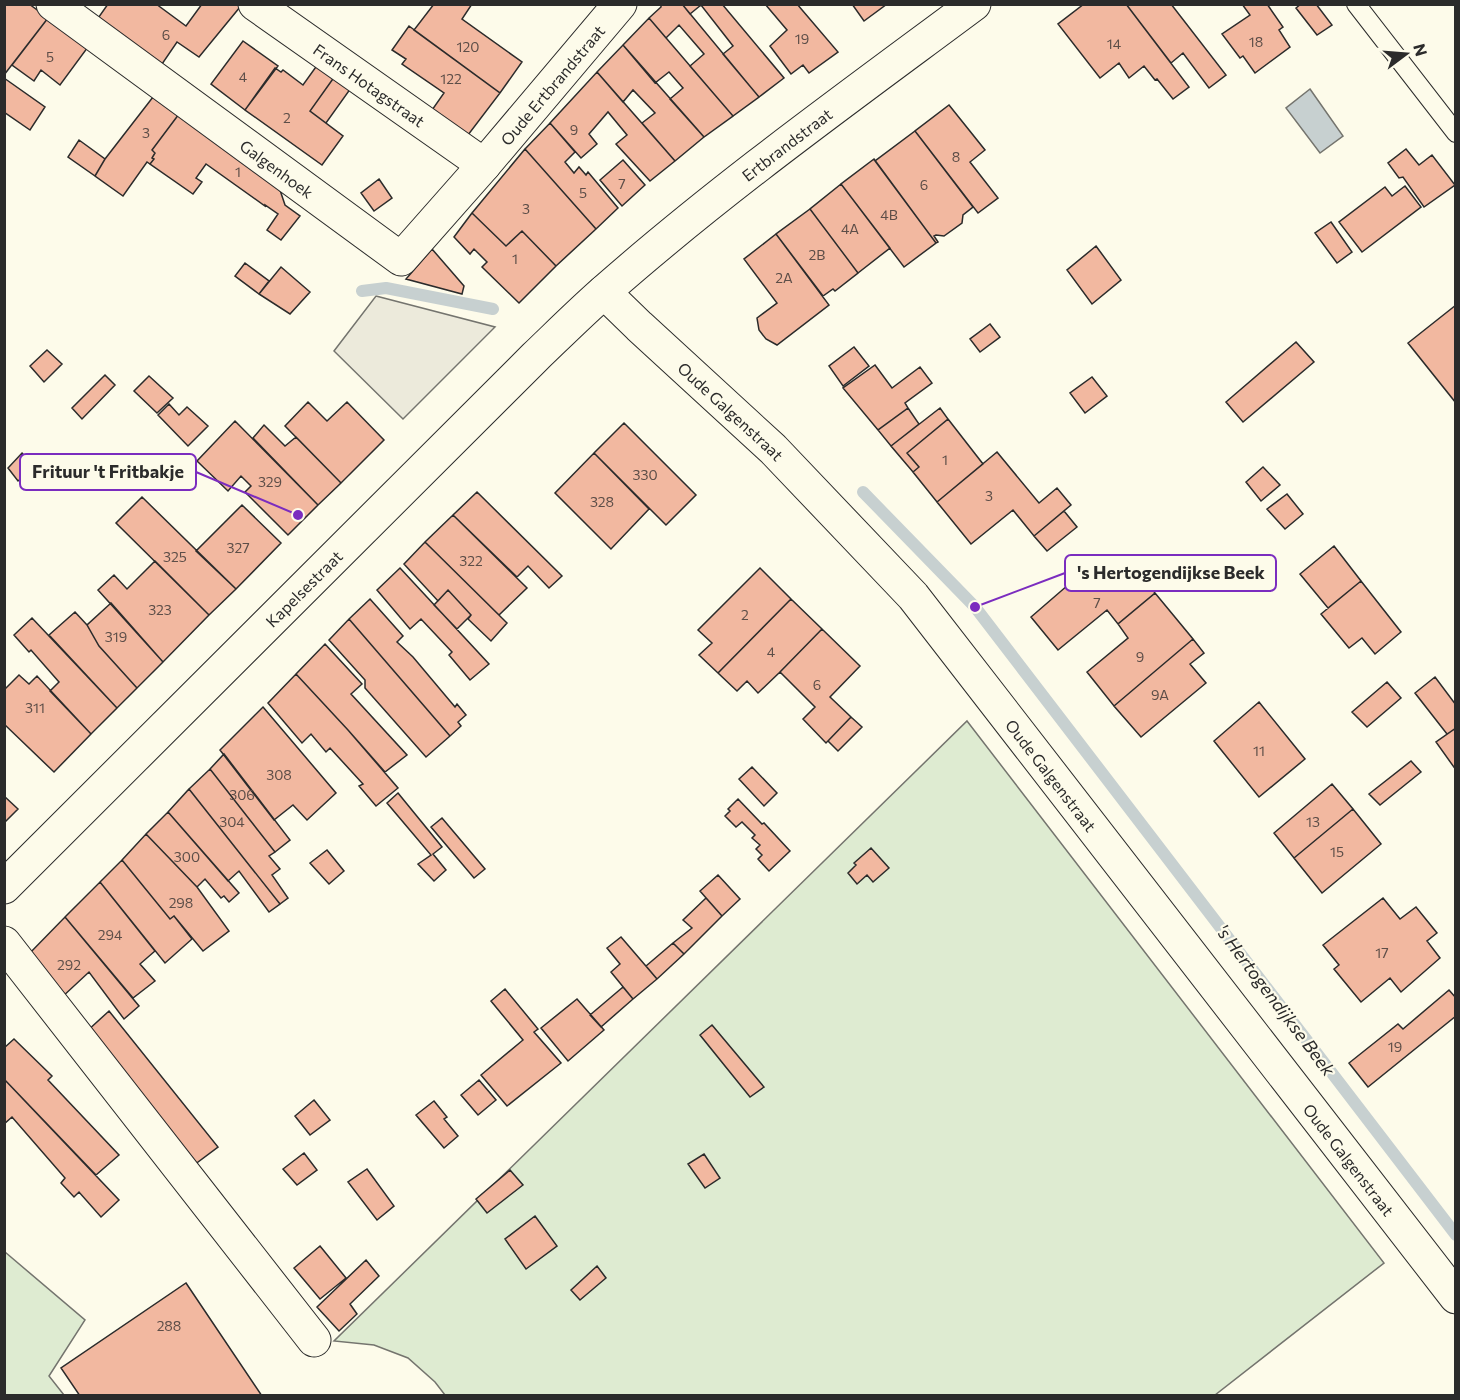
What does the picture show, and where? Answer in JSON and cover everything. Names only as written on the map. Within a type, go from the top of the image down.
[{"type":"street","name":"Galgenhoek","points":[[53,4],[401,259],[484,165]]},
{"type":"street","name":"Frans Hotagstraat","points":[[255,4],[484,165]]},
{"type":"street","name":"Oude Ertbrandstraat","points":[[484,165],[621,4]]},
{"type":"street","name":"Ertbrandstraat","points":[[604,292],[697,214],[801,133],[974,4]]},
{"type":"street","name":"Kapelsestraat","points":[[4,887],[535,357],[604,292]]},
{"type":"street","name":"Oude Galgenstraat","points":[[604,292],[772,448],[913,596],[1455,1297]]},
{"type":"street","points":[[4,943],[314,1340]]},
{"type":"lane","points":[[1356,4],[1455,133]]},
{"type":"green space","points":[[967,721],[1384,1263],[1215,1395],[445,1395],[435,1382],[408,1358],[374,1345],[334,1341]]},
{"type":"green space","points":[[5,1252],[85,1320],[49,1376],[64,1395],[5,1395]]},
{"type":"shaded area","points":[[1310,89],[1343,136],[1320,153],[1286,108]]},
{"type":"shaded area","points":[[376,296],[495,327],[403,419],[334,351]]},
{"type":"building","points":[[4,4],[29,4],[48,18],[4,75]]},
{"type":"building","points":[[108,4],[156,4],[186,26],[202,4],[237,4],[240,7],[199,57],[177,42],[160,67],[96,21]]},
{"type":"building","points":[[434,4],[472,4],[462,19],[522,62],[500,93],[414,30]]},
{"type":"building","points":[[661,4],[682,4],[759,97],[733,116],[690,66],[704,54],[679,25],[666,38],[649,18],[661,7]]},
{"type":"building","points":[[682,4],[722,4],[784,78],[759,97],[723,54],[733,46],[701,5],[690,14]]},
{"type":"building","points":[[765,4],[797,4],[838,52],[809,73],[803,65],[791,74],[770,46],[787,30]]},
{"type":"building","points":[[852,4],[887,4],[864,21]]},
{"type":"building","points":[[1084,4],[1126,4],[1189,87],[1173,99],[1144,66],[1129,78],[1119,63],[1100,78],[1058,24]]},
{"type":"building","points":[[1126,4],[1171,4],[1226,75],[1209,88],[1183,53],[1171,63]]},
{"type":"building","points":[[1242,4],[1267,4],[1283,27],[1279,30],[1290,47],[1255,73],[1243,56],[1240,58],[1222,34],[1250,15]]},
{"type":"building","points":[[1301,4],[1316,4],[1332,25],[1317,35],[1296,8]]},
{"type":"building","points":[[48,18],[88,47],[60,85],[41,70],[34,81],[12,65]]},
{"type":"building","points":[[649,18],[733,116],[704,137],[670,99],[683,88],[669,72],[655,83],[623,45]]},
{"type":"building","points":[[409,26],[500,93],[468,135],[432,110],[444,93],[402,64],[406,59],[392,50]]},
{"type":"building","points":[[243,41],[278,66],[245,110],[211,84]]},
{"type":"building","points":[[623,45],[704,137],[675,161],[642,123],[655,113],[633,90],[623,102],[597,72]]},
{"type":"building","points":[[318,64],[335,76],[310,111],[343,136],[322,165],[245,110],[275,68],[281,72],[283,70],[303,85]]},
{"type":"building","points":[[597,72],[675,161],[650,181],[616,144],[627,135],[608,112],[589,134],[597,144],[581,158],[550,123]]},
{"type":"building","points":[[335,76],[351,88],[326,123],[310,111]]},
{"type":"building","points":[[4,78],[45,107],[30,130],[4,112]]},
{"type":"building","points":[[153,97],[179,114],[152,150],[155,153],[152,158],[154,159],[150,164],[147,162],[123,196],[95,176],[105,159]]},
{"type":"building","points":[[949,105],[985,150],[970,162],[998,198],[978,213],[915,131]]},
{"type":"building","points":[[179,114],[278,184],[285,205],[300,216],[281,240],[267,230],[278,214],[206,164],[196,178],[202,182],[193,194],[150,164],[155,153],[152,150]]},
{"type":"building","points":[[550,123],[575,152],[565,162],[574,173],[579,167],[586,175],[588,172],[618,208],[596,229],[525,149]]},
{"type":"building","points":[[915,131],[973,207],[963,215],[962,223],[944,236],[934,236],[938,242],[936,243],[875,161]]},
{"type":"building","points":[[79,140],[105,159],[95,176],[68,157]]},
{"type":"building","points":[[525,149],[596,229],[556,266],[522,231],[506,246],[472,213]]},
{"type":"building","points":[[1406,149],[1419,165],[1432,155],[1455,185],[1424,207],[1403,177],[1399,178],[1388,163]]},
{"type":"building","points":[[874,159],[936,243],[904,267],[841,184]]},
{"type":"building","points":[[623,160],[645,185],[622,206],[600,180]]},
{"type":"building","points":[[379,179],[392,198],[374,211],[361,193]]},
{"type":"building","points":[[841,184],[890,248],[858,273],[810,209]]},
{"type":"building","points":[[1405,186],[1421,207],[1362,252],[1339,222],[1385,187],[1392,196]]},
{"type":"building","points":[[810,209],[858,273],[835,291],[833,289],[823,296],[776,234]]},
{"type":"building","points":[[472,213],[506,246],[522,231],[556,266],[519,303],[482,267],[487,262],[474,249],[470,254],[454,237]]},
{"type":"building","points":[[1331,222],[1352,252],[1337,263],[1315,233]]},
{"type":"building","points":[[776,234],[829,305],[777,345],[766,339],[759,330],[757,318],[777,303],[744,259]]},
{"type":"building","points":[[1096,246],[1121,280],[1092,304],[1067,270]]},
{"type":"building","points":[[432,249],[464,286],[462,294],[406,279]]},
{"type":"building","points":[[245,263],[269,281],[259,294],[235,276]]},
{"type":"building","points":[[281,267],[310,292],[290,314],[259,294]]},
{"type":"building","points":[[1456,305],[1456,403],[1408,343]]},
{"type":"building","points":[[990,324],[1000,337],[980,352],[970,339]]},
{"type":"building","points":[[1296,342],[1314,362],[1243,422],[1226,402]]},
{"type":"building","points":[[854,347],[869,366],[843,386],[829,366]]},
{"type":"building","points":[[47,350],[62,364],[44,382],[30,366]]},
{"type":"building","points":[[875,365],[892,388],[920,367],[932,383],[905,403],[908,408],[878,430],[843,388]]},
{"type":"building","points":[[105,375],[115,385],[82,419],[72,408]]},
{"type":"building","points":[[149,376],[173,398],[157,413],[134,391]]},
{"type":"building","points":[[1092,377],[1107,396],[1085,413],[1070,393]]},
{"type":"building","points":[[308,402],[327,421],[347,402],[384,440],[341,483],[285,426]]},
{"type":"building","points":[[169,404],[179,415],[187,407],[208,426],[188,446],[158,415]]},
{"type":"building","points":[[908,408],[919,424],[891,446],[878,430]]},
{"type":"building","points":[[940,408],[948,419],[907,453],[919,467],[913,472],[891,446]]},
{"type":"building","points":[[948,419],[983,464],[937,502],[913,472],[919,467],[907,453]]},
{"type":"building","points":[[235,421],[318,505],[288,535],[245,492],[251,486],[241,476],[228,491],[197,461]]},
{"type":"building","points":[[624,423],[696,495],[666,525],[594,453]]},
{"type":"building","points":[[264,425],[285,446],[296,437],[341,483],[318,505],[253,438]]},
{"type":"building","points":[[997,452],[1039,503],[1057,488],[1071,505],[1034,536],[1013,510],[971,544],[937,502]]},
{"type":"building","points":[[22,453],[34,467],[18,481],[8,468]]},
{"type":"building","points":[[594,453],[649,509],[611,549],[555,493]]},
{"type":"building","points":[[1263,467],[1280,485],[1261,501],[1246,482]]},
{"type":"building","points":[[477,492],[562,576],[549,588],[528,566],[517,577],[453,515]]},
{"type":"building","points":[[1287,494],[1303,514],[1285,529],[1267,509]]},
{"type":"building","points":[[142,497],[236,589],[209,615],[116,523]]},
{"type":"building","points":[[242,505],[281,543],[236,589],[196,551]]},
{"type":"building","points":[[1064,511],[1077,527],[1047,551],[1034,536]]},
{"type":"building","points":[[453,515],[527,588],[499,615],[425,542]]},
{"type":"building","points":[[425,542],[507,623],[491,641],[468,619],[471,615],[448,590],[438,601],[404,564]]},
{"type":"building","points":[[1334,546],[1361,581],[1328,608],[1300,574]]},
{"type":"building","points":[[155,561],[209,615],[163,662],[98,590],[114,575],[127,589]]},
{"type":"building","points":[[1090,566],[1109,589],[1127,574],[1137,585],[1145,579],[1155,593],[1118,624],[1107,610],[1058,650],[1031,617]]},
{"type":"building","points":[[400,568],[489,664],[470,680],[449,655],[452,652],[421,619],[410,629],[377,590]]},
{"type":"building","points":[[760,568],[791,599],[718,673],[699,655],[712,643],[698,630]]},
{"type":"building","points":[[1361,581],[1401,632],[1375,654],[1362,638],[1349,648],[1321,614]]},
{"type":"building","points":[[448,590],[471,615],[457,629],[434,605]]},
{"type":"building","points":[[1155,593],[1193,639],[1114,706],[1087,672],[1128,638],[1118,624]]},
{"type":"building","points":[[370,599],[403,636],[397,642],[413,657],[455,707],[457,704],[466,715],[458,722],[461,726],[450,736],[349,619]]},
{"type":"building","points":[[791,599],[822,629],[758,693],[747,681],[737,691],[718,673]]},
{"type":"building","points":[[111,603],[163,662],[137,688],[99,646],[87,625]]},
{"type":"building","points":[[75,612],[87,625],[99,646],[137,688],[117,708],[49,635]]},
{"type":"building","points":[[32,618],[117,708],[91,734],[50,691],[59,682],[31,650],[29,652],[14,635]]},
{"type":"building","points":[[349,619],[450,736],[426,757],[365,688],[365,680],[329,640]]},
{"type":"building","points":[[822,629],[860,666],[830,697],[851,717],[826,743],[803,719],[815,707],[780,672]]},
{"type":"building","points":[[1193,639],[1204,653],[1190,664],[1206,683],[1141,737],[1114,706]]},
{"type":"building","points":[[325,644],[362,684],[351,694],[407,755],[385,772],[296,674]]},
{"type":"building","points":[[296,674],[398,788],[376,806],[359,786],[363,784],[330,748],[326,752],[311,734],[302,743],[268,703]]},
{"type":"building","points":[[19,675],[29,684],[37,676],[91,734],[54,772],[4,724],[4,690]]},
{"type":"building","points":[[1435,677],[1456,705],[1456,728],[1447,734],[1415,693]]},
{"type":"building","points":[[1387,682],[1401,698],[1367,727],[1352,712]]},
{"type":"building","points":[[1259,702],[1305,759],[1259,797],[1214,741]]},
{"type":"building","points":[[263,707],[336,793],[307,820],[293,805],[274,820],[220,750]]},
{"type":"building","points":[[851,717],[862,727],[838,751],[828,741]]},
{"type":"building","points":[[1456,728],[1456,770],[1436,742]]},
{"type":"building","points":[[224,754],[290,840],[275,852],[210,769]]},
{"type":"building","points":[[1411,761],[1421,772],[1380,805],[1369,794]]},
{"type":"building","points":[[752,767],[777,793],[764,806],[739,779]]},
{"type":"building","points":[[210,769],[275,852],[269,856],[280,869],[272,875],[288,898],[280,904],[189,789]]},
{"type":"building","points":[[1332,784],[1353,809],[1294,858],[1274,833]]},
{"type":"building","points":[[189,789],[280,904],[269,912],[239,871],[228,881],[168,812]]},
{"type":"building","points":[[398,793],[442,847],[433,854],[446,870],[434,881],[418,864],[431,855],[387,803]]},
{"type":"building","points":[[4,796],[18,809],[4,823]]},
{"type":"building","points":[[738,799],[790,851],[769,871],[758,859],[762,855],[756,849],[760,845],[752,838],[755,835],[742,822],[736,827],[725,816],[730,811],[728,809]]},
{"type":"building","points":[[1353,809],[1381,844],[1322,893],[1294,858]]},
{"type":"building","points":[[168,812],[239,893],[229,902],[224,896],[221,898],[205,879],[197,887],[146,834]]},
{"type":"building","points":[[442,818],[485,869],[474,878],[431,827]]},
{"type":"building","points":[[146,834],[197,887],[229,931],[203,951],[174,916],[170,919],[122,860]]},
{"type":"building","points":[[871,848],[889,868],[873,882],[867,875],[857,884],[848,873],[856,865],[854,863]]},
{"type":"building","points":[[327,850],[344,871],[329,884],[310,863]]},
{"type":"building","points":[[122,860],[170,919],[174,916],[192,939],[165,963],[100,882]]},
{"type":"building","points":[[718,875],[740,899],[722,916],[700,891]]},
{"type":"building","points":[[100,882],[155,951],[140,964],[155,981],[133,998],[65,917]]},
{"type":"building","points":[[706,898],[722,916],[684,954],[673,943],[692,928],[683,920]]},
{"type":"building","points":[[1383,898],[1400,919],[1416,907],[1437,933],[1427,941],[1440,958],[1401,992],[1390,978],[1361,1002],[1334,969],[1339,965],[1323,945]]},
{"type":"building","points":[[65,917],[139,1006],[124,1019],[89,972],[60,999],[26,957]]},
{"type":"building","points":[[621,937],[657,979],[633,999],[611,972],[620,964],[607,948]]},
{"type":"building","points":[[673,943],[684,954],[657,979],[646,966]]},
{"type":"building","points":[[623,987],[633,999],[601,1027],[590,1015]]},
{"type":"building","points":[[505,989],[538,1029],[534,1032],[561,1063],[507,1106],[481,1075],[523,1040],[491,1001]]},
{"type":"building","points":[[1449,990],[1456,998],[1456,1016],[1368,1087],[1349,1063],[1398,1024],[1403,1029]]},
{"type":"building","points":[[577,999],[604,1030],[568,1061],[541,1028]]},
{"type":"building","points":[[109,1011],[218,1147],[194,1165],[86,1032]]},
{"type":"building","points":[[712,1025],[764,1087],[750,1097],[700,1035]]},
{"type":"building","points":[[14,1039],[52,1076],[48,1080],[119,1155],[96,1175],[4,1079],[4,1048]]},
{"type":"building","points":[[4,1079],[119,1200],[101,1217],[79,1192],[74,1197],[61,1183],[65,1178],[12,1117],[4,1124]]},
{"type":"building","points":[[479,1080],[496,1100],[478,1115],[461,1095]]},
{"type":"building","points":[[314,1100],[330,1120],[310,1135],[295,1116]]},
{"type":"building","points":[[434,1101],[447,1117],[444,1119],[458,1136],[444,1148],[416,1115]]},
{"type":"building","points":[[304,1153],[317,1170],[297,1185],[283,1169]]},
{"type":"building","points":[[704,1154],[720,1178],[705,1188],[688,1164]]},
{"type":"building","points":[[367,1169],[394,1206],[377,1220],[348,1182]]},
{"type":"building","points":[[510,1170],[523,1185],[487,1213],[476,1199]]},
{"type":"building","points":[[535,1216],[557,1246],[526,1269],[505,1239]]},
{"type":"building","points":[[320,1246],[346,1278],[320,1299],[294,1268]]},
{"type":"building","points":[[366,1260],[379,1276],[350,1304],[357,1314],[339,1331],[317,1307]]},
{"type":"building","points":[[597,1266],[606,1278],[580,1300],[571,1290]]},
{"type":"building","points":[[186,1283],[262,1396],[80,1396],[61,1368]]},
{"type":"waterway","name":"'s Hertogendijkse Beek","points":[[362,291],[386,288],[493,309]]},
{"type":"waterway","name":"'s Hertogendijkse Beek","points":[[863,492],[975,607],[1456,1235]]},
{"type":"place","name":"Frituur 't Fritbakje","points":[[298,515]]},
{"type":"place","name":"'s Hertogendijkse Beek","points":[[975,607]]}]
